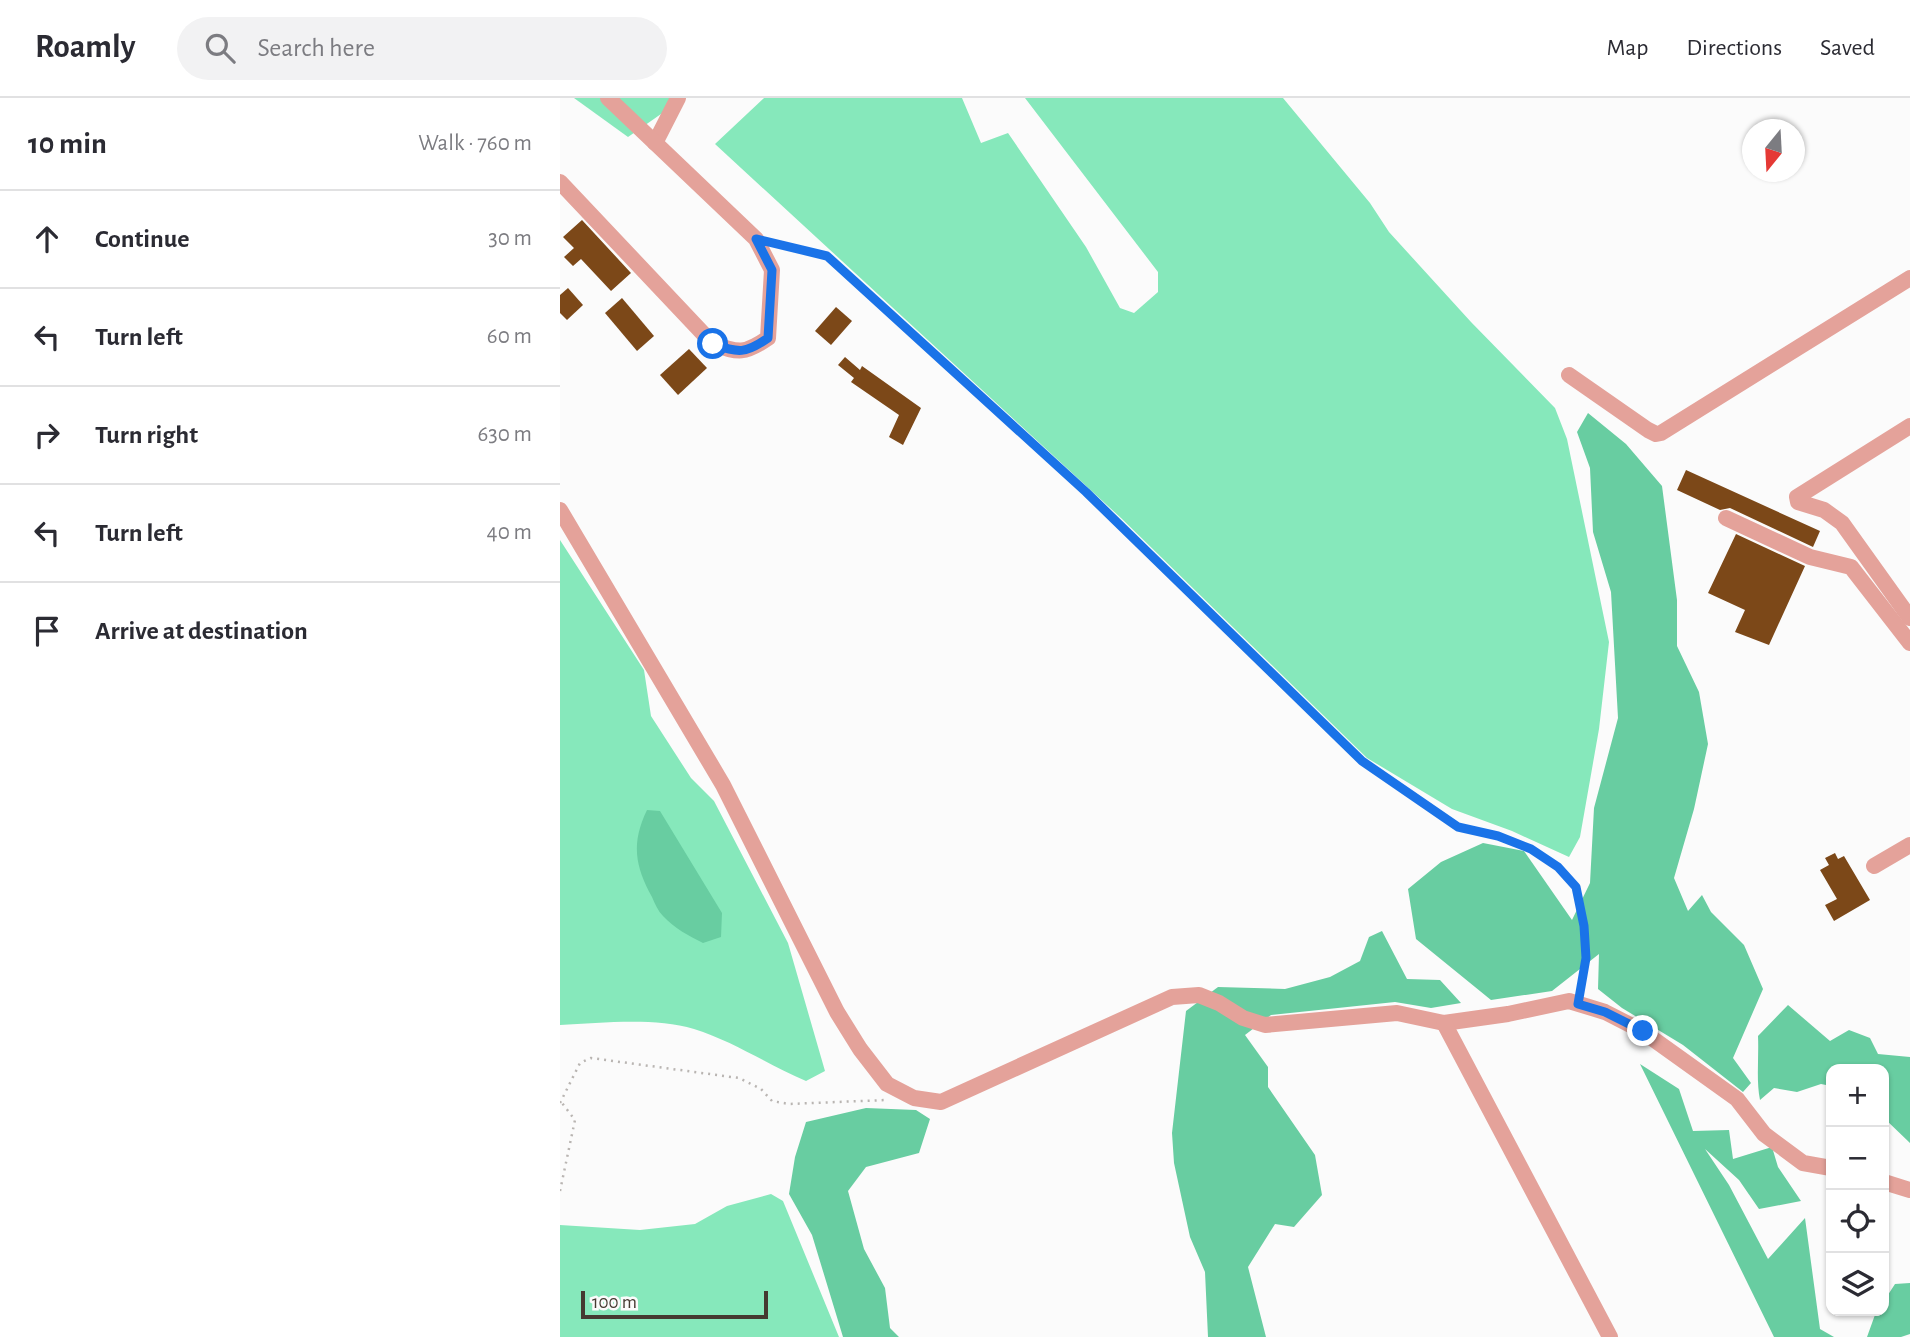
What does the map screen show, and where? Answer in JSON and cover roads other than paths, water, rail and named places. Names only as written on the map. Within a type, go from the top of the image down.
[{"type":"street","points":[[560,182],[713,344],[734,351],[750,350],[768,338],[772,270],[756,239],[608,98]]},
{"type":"street","points":[[655,143],[678,98]]},
{"type":"street","points":[[1569,375],[1648,430],[1661,433],[1910,278]]},
{"type":"street","points":[[1910,426],[1797,497],[1798,502],[1824,510],[1842,523],[1910,618]]},
{"type":"street","points":[[560,510],[723,785],[836,1012],[887,1084],[914,1098],[941,1102],[1172,997],[1199,995],[1219,1003],[1243,1018],[1265,1025],[1397,1013],[1444,1023],[1508,1014],[1570,1001],[1605,1012],[1643,1031],[1737,1099],[1764,1133],[1803,1163],[1826,1167]]},
{"type":"street","points":[[1727,519],[1810,557],[1851,566],[1910,643]]},
{"type":"street","points":[[1874,866],[1910,845]]},
{"type":"street","points":[[1444,1023],[1610,1337]]},
{"type":"street","points":[[1889,1184],[1910,1190]]}]
